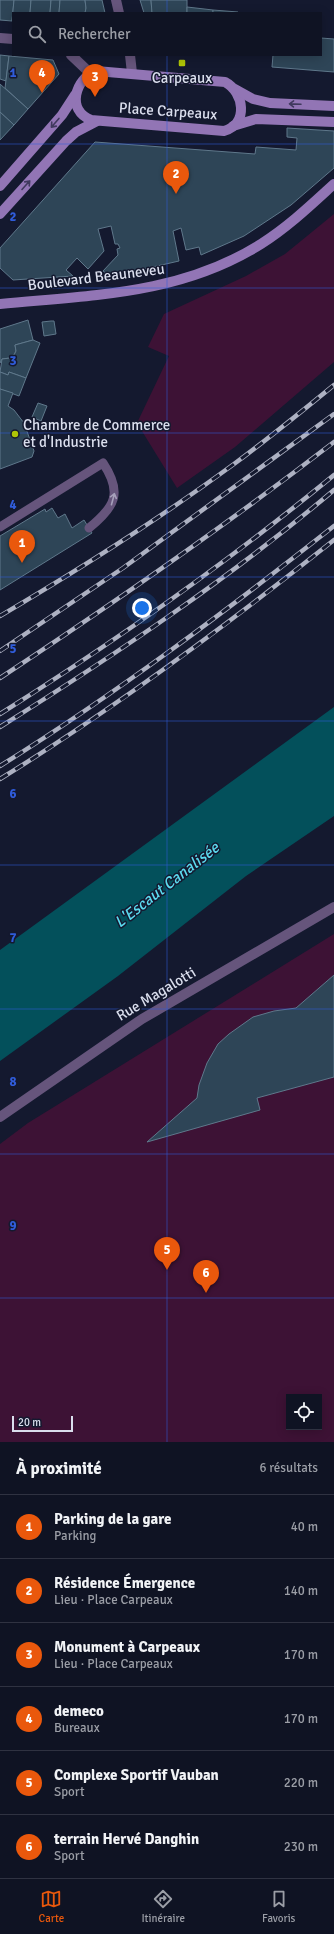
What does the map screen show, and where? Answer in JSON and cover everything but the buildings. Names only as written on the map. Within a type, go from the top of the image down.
[{"type":"main road","points":[[0,186],[62,115],[77,91],[81,81],[90,73],[103,71],[219,80],[253,99],[270,103],[334,106]]},
{"type":"main road","name":"Place Carpeaux","points":[[77,91],[75,102],[80,112],[87,118],[97,121],[221,131],[229,129],[233,126],[239,117],[241,104],[235,89]]},
{"type":"main road","points":[[233,126],[256,118],[334,122]]},
{"type":"main road","points":[[0,214],[66,141],[81,129],[97,121]]},
{"type":"main road","name":"Boulevard Beauneveu","points":[[0,304],[139,290],[176,282],[206,272],[249,251],[272,237],[295,220],[334,184]]},
{"type":"street","points":[[116,0],[119,12]]},
{"type":"street","points":[[0,38],[12,39]]},
{"type":"street","points":[[73,56],[90,73]]},
{"type":"street","points":[[130,56],[132,73]]},
{"type":"street","name":"Rue Magalotti","points":[[0,1117],[136,1023],[334,907]]},
{"type":"lane","points":[[0,527],[104,463],[113,479],[115,496],[109,510],[89,528]]},
{"type":"shaded area","points":[[334,214],[334,362],[235,447],[177,488],[137,423],[169,356],[148,347],[164,314],[246,276],[285,254]]},
{"type":"shaded area","points":[[334,934],[334,1442],[0,1442],[0,1144],[28,1123]]},
{"type":"water","name":"L'Escaut Canalisée","points":[[334,707],[334,816],[246,876],[118,976],[0,1061],[0,950]]},
{"type":"railway","points":[[0,616],[89,562],[206,484],[247,455],[334,385]]},
{"type":"railway","points":[[0,651],[123,568],[334,414]]},
{"type":"railway","points":[[0,678],[169,563],[334,442]]},
{"type":"railway","points":[[0,714],[171,600],[253,539],[334,475]]},
{"type":"railway","points":[[0,727],[129,644],[213,585],[334,490]]},
{"type":"railway","points":[[0,766],[129,680],[253,589],[334,526]]},
{"type":"railway","points":[[0,779],[44,752],[171,664],[334,540]]},
{"type":"place","name":"Carpeaux","points":[[182,63]]},
{"type":"place","name":"demeco","points":[[42,93]]},
{"type":"place","name":"Monument à Carpeaux","points":[[95,97]]},
{"type":"place","name":"Résidence Émergence","points":[[176,194]]},
{"type":"place","name":"Chambre de Commerce et d'Industrie","points":[[15,434]]},
{"type":"place","name":"Parking de la gare","points":[[22,563]]},
{"type":"place","name":"Complexe Sportif Vauban","points":[[167,1270]]},
{"type":"place","name":"terrain Hervé Danghin","points":[[206,1293]]}]
